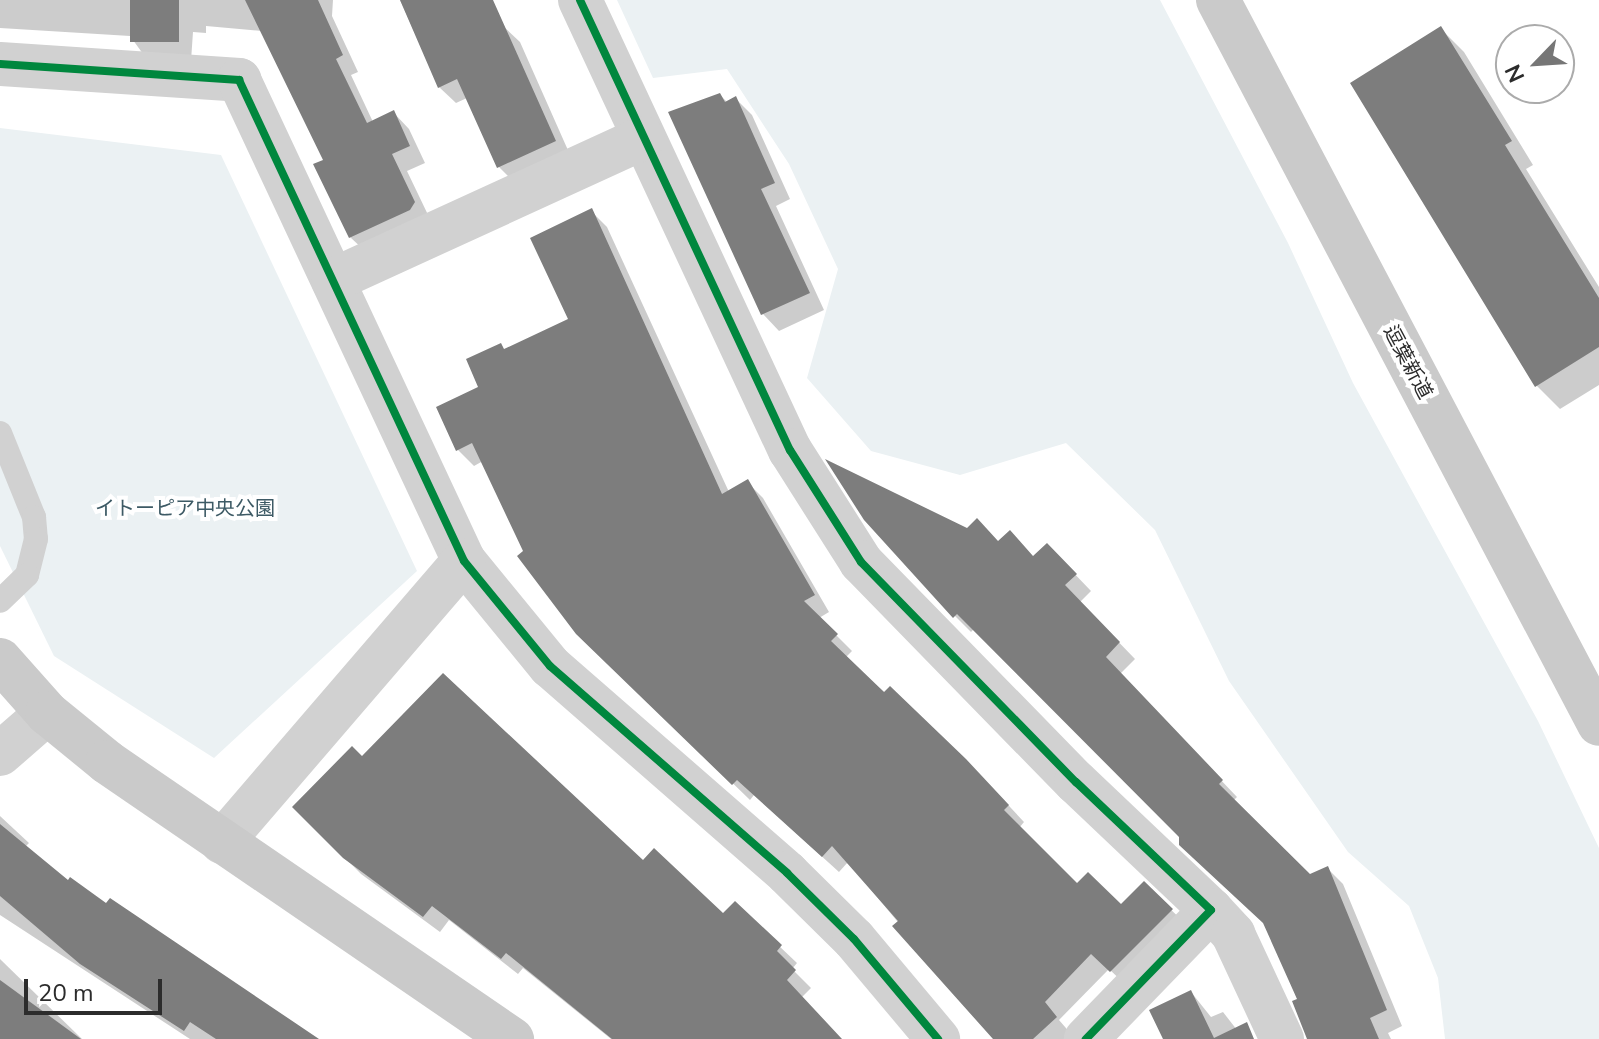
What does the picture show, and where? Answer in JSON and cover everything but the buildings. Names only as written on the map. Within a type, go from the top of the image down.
[{"type":"street","points":[[580,0],[790,450],[861,562],[1065,771],[1233,934],[1282,1039]]},
{"type":"street","name":"逗葉新道","points":[[1218,0],[1599,724]]},
{"type":"street","points":[[0,64],[239,80],[464,561],[550,666],[787,873],[854,939],[938,1039]]},
{"type":"street","points":[[333,280],[643,138]]},
{"type":"street","points":[[222,842],[464,561]]},
{"type":"street","points":[[0,660],[47,713],[107,762],[512,1039]]},
{"type":"street","points":[[0,754],[47,713]]},
{"type":"street","points":[[1086,1039],[1211,910]]},
{"type":"lane","points":[[0,433],[34,517],[36,539],[27,575],[0,601]]},
{"type":"green space","points":[[617,0],[1160,0],[1288,243],[1353,383],[1538,721],[1599,848],[1599,1039],[1445,1039],[1438,978],[1409,906],[1348,852],[1229,681],[1155,530],[1066,443],[960,475],[871,451],[807,378],[838,269],[789,164],[727,69],[653,78]]},
{"type":"green space","name":"イトーピア中央公園","points":[[0,128],[221,155],[417,571],[214,758],[54,656],[0,546]]},
{"type":"cycle path","points":[[580,0],[790,450],[861,562],[1076,782],[1211,910],[1086,1039]]},
{"type":"cycle path","points":[[0,64],[239,80],[464,561],[550,666],[787,873],[854,939],[938,1039]]}]
